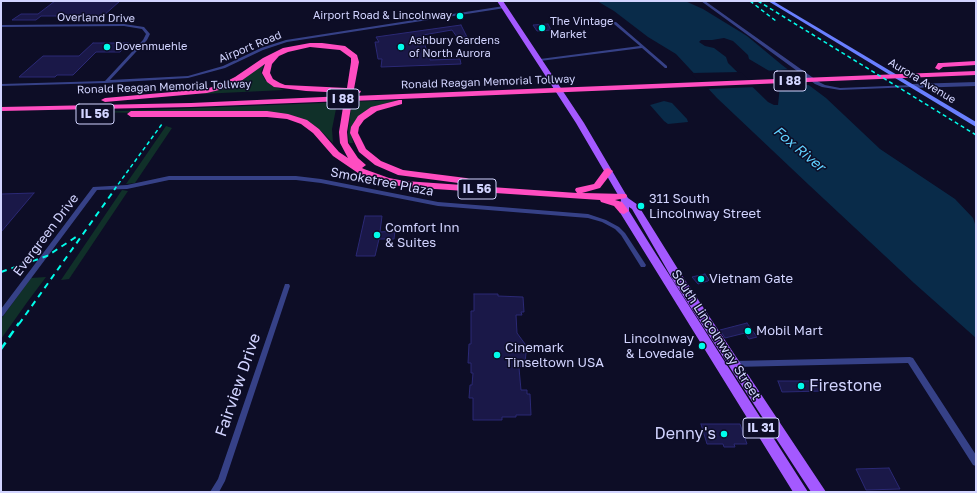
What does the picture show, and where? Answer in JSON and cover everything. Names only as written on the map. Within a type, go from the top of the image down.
[{"type":"highway","name":"IL 56","points":[[106,100],[207,91],[224,86],[238,79],[275,54],[299,46],[322,45],[342,48],[354,56],[355,62],[345,105],[343,132],[344,143],[354,160],[375,172],[392,178],[416,181],[580,190],[597,186],[608,171]]},
{"type":"highway","points":[[349,85],[350,60],[340,51],[328,48],[305,48],[285,53],[269,63],[266,73],[270,80],[286,87],[362,91]]},
{"type":"highway","name":"Ronald Reagan Memorial Tollway","points":[[1,110],[191,106],[489,93],[976,65]]},
{"type":"highway","name":"Ronald Reagan Memorial Tollway","points":[[1,102],[209,98],[362,91],[927,76],[976,73]]},
{"type":"highway","points":[[489,93],[404,102],[383,106],[366,113],[357,122],[354,133],[362,150],[369,157],[388,169],[401,173],[520,187]]},
{"type":"highway","points":[[345,105],[337,129],[339,145],[343,153],[361,171]]},
{"type":"highway","name":"IL 56","points":[[1,110],[129,114],[267,114],[288,117],[304,122],[316,131],[336,154],[361,171],[387,181],[405,184],[623,200]]},
{"type":"highway","points":[[580,190],[623,200]]},
{"type":"highway","points":[[595,197],[618,204],[623,200]]},
{"type":"main road","name":"Aurora Avenue","points":[[770,1],[976,125]]},
{"type":"main road","name":"South Lincolnway Street","points":[[502,4],[567,102],[608,171],[650,254],[801,492]]},
{"type":"main road","name":"South Lincolnway Street","points":[[623,200],[635,207],[671,268],[819,492]]},
{"type":"street","points":[[703,1],[817,83],[824,86],[840,89],[976,84]]},
{"type":"street","name":"Airport Road","points":[[1,86],[166,79],[194,76],[224,67],[262,49],[286,41],[502,4]]},
{"type":"street","points":[[615,23],[666,66]]},
{"type":"street","name":"Overland Drive","points":[[1,26],[124,25],[143,28],[148,34],[145,40],[106,82]]},
{"type":"street","points":[[540,60],[643,47]]},
{"type":"street","name":"Smoketree Plaza","points":[[95,188],[127,187],[153,180],[169,178],[296,178],[321,181],[433,204],[588,216],[604,221],[617,228],[623,234],[643,265]]},
{"type":"street","name":"Evergreen Drive","points":[[1,314],[95,188]]},
{"type":"street","name":"Fairview Drive","points":[[214,492],[221,481],[286,286]]},
{"type":"street","points":[[720,365],[910,360],[976,462]]},
{"type":"green space","points":[[264,64],[261,72],[265,80],[273,86],[284,90],[201,94],[210,92]]},
{"type":"green space","points":[[398,100],[376,106],[351,132],[353,143],[349,143],[348,133],[351,108],[336,109],[332,129],[333,143],[318,128],[297,117],[97,112]]},
{"type":"green space","points":[[166,126],[172,128],[135,183],[126,184]]},
{"type":"green space","points":[[122,190],[128,191],[69,279],[61,280]]},
{"type":"green space","points":[[46,277],[1,339],[1,319],[31,278]]},
{"type":"water","name":"Fox River","points":[[597,1],[685,1],[703,9],[747,36],[782,65],[826,98],[880,149],[955,199],[973,218],[976,227],[976,338],[914,283],[717,98],[676,54],[648,37],[614,11]],"holes":[[[724,38],[733,41],[748,55],[749,59],[771,72],[780,86],[778,105],[768,102],[728,63],[726,57],[714,48],[705,46],[699,42],[701,40]]]},
{"type":"water","points":[[664,101],[672,103],[688,122],[668,124],[664,121],[650,105]]},
{"type":"pier","points":[[791,69],[811,85],[778,86],[766,71]]},
{"type":"pier","points":[[741,72],[756,87],[706,89],[691,73]]},
{"type":"building","points":[[55,1],[120,1],[103,16],[41,16],[36,20],[12,20],[21,14],[38,14]]},
{"type":"building","name":"The Vintage Market","points":[[548,24],[551,30],[537,31],[533,25]]},
{"type":"building","name":"Ashbury Gardens of North Aurora","points":[[461,25],[467,37],[457,37],[452,30],[423,35],[427,41],[424,42],[427,52],[430,54],[430,60],[460,59],[461,64],[381,67],[382,59],[378,59],[375,42],[379,42],[376,37]]},
{"type":"building","points":[[93,43],[129,43],[120,52],[96,52],[73,75],[57,75],[55,77],[19,77],[43,56],[79,56]]},
{"type":"building","points":[[34,193],[1,232],[1,194]]},
{"type":"building","name":"Comfort Inn & Suites","points":[[365,216],[382,216],[380,232],[395,231],[394,239],[379,239],[375,256],[356,256]]},
{"type":"building","name":"Vietnam Gate","points":[[705,274],[709,280],[698,284],[692,277]]},
{"type":"building","name":"Cinemark Tinseltown USA","points":[[474,294],[498,294],[498,296],[523,297],[524,312],[521,312],[522,315],[516,315],[517,333],[525,344],[526,353],[525,362],[519,368],[521,390],[527,390],[527,394],[530,394],[531,415],[502,417],[502,420],[473,420],[473,398],[469,398],[473,373],[471,373],[471,363],[468,363],[469,344],[471,344],[471,311],[474,311]]},
{"type":"building","points":[[747,323],[757,337],[749,339],[745,333],[725,338],[720,330]]},
{"type":"building","name":"Firestone","points":[[778,381],[819,381],[824,391],[782,392]]},
{"type":"building","name":"Denny's","points":[[701,424],[740,424],[747,444],[734,444],[735,447],[724,447],[723,444],[707,444]]},
{"type":"building","points":[[889,468],[900,489],[866,490],[856,469]]},
{"type":"railway","points":[[750,1],[776,21]]},
{"type":"railway","points":[[758,1],[976,135]]},
{"type":"railway","points":[[114,190],[162,124]]},
{"type":"railway","points":[[19,324],[115,189]]},
{"type":"railway","points":[[1,272],[47,256],[79,235]]},
{"type":"railway","points":[[1,349],[19,323]]},
{"type":"place","name":"Airport Road & Lincolnway","points":[[460,16]]},
{"type":"place","name":"The Vintage Market","points":[[542,28]]},
{"type":"place","name":"Dovenmuehle","points":[[107,47]]},
{"type":"place","name":"Ashbury Gardens of North Aurora","points":[[401,47]]},
{"type":"place","name":"311 South Lincolnway Street","points":[[641,206]]},
{"type":"place","name":"Comfort Inn & Suites","points":[[377,235]]},
{"type":"place","name":"Vietnam Gate","points":[[701,279]]},
{"type":"place","name":"Mobil Mart","points":[[748,331]]},
{"type":"place","name":"Lincolnway & Lovedale","points":[[702,346]]},
{"type":"place","name":"Cinemark Tinseltown USA","points":[[497,355]]},
{"type":"place","name":"Firestone","points":[[801,386]]},
{"type":"place","name":"Denny's","points":[[724,434]]}]
